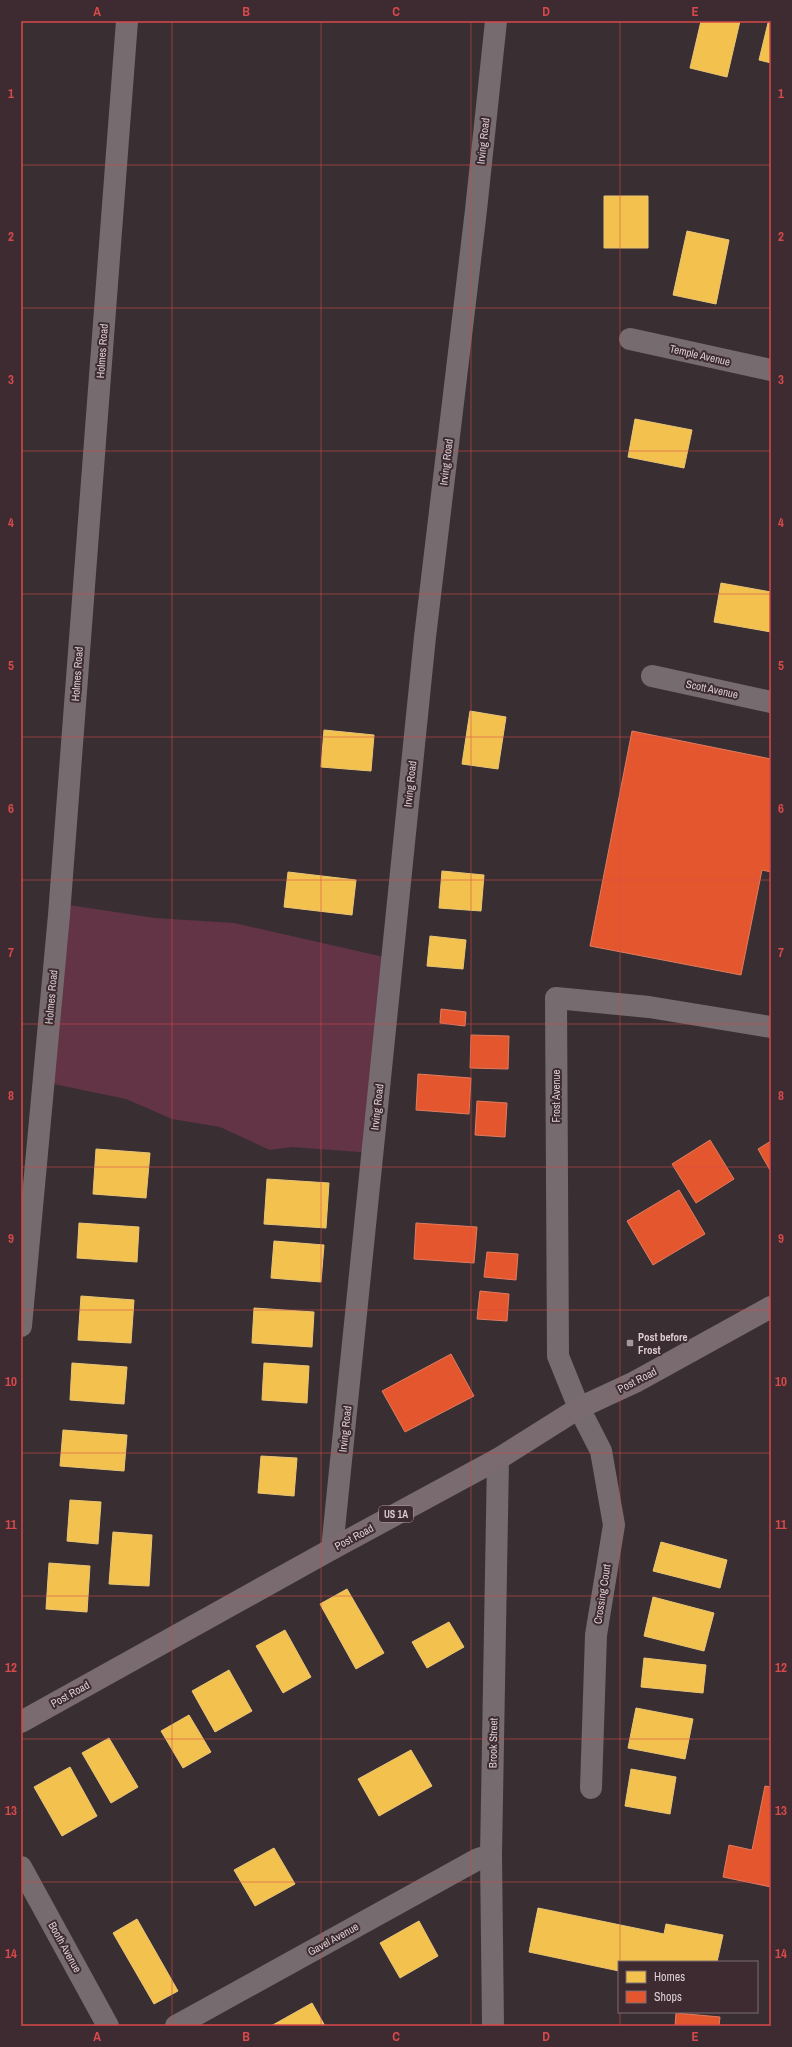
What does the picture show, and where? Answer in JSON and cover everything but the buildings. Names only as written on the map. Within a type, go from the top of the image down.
[{"type":"main road","name":"Post Road","points":[[21,1722],[332,1549],[498,1459],[579,1408],[635,1382],[771,1307]]},
{"type":"street","name":"Holmes Road","points":[[21,1326],[27,1182],[59,915],[127,21]]},
{"type":"street","name":"Irving Road","points":[[332,1549],[425,637],[476,210],[496,21]]},
{"type":"street","name":"Temple Avenue","points":[[630,339],[771,370]]},
{"type":"street","name":"Scott Avenue","points":[[652,676],[771,702]]},
{"type":"street","name":"Frost Avenue","points":[[579,1408],[558,1356],[556,998],[648,1007],[771,1027]]},
{"type":"street","name":"Crossing Court","points":[[579,1408],[601,1450],[614,1525],[596,1636],[591,1788]]},
{"type":"street","name":"Brook Street","points":[[494,2026],[491,1855],[498,1459]]},
{"type":"street","name":"Gavel Avenue","points":[[176,2026],[478,1859],[491,1855]]},
{"type":"street","name":"Booth Avenue","points":[[21,1867],[108,2026]]},
{"type":"shaded area","points":[[62,904],[155,918],[234,923],[384,957],[373,1153],[292,1147],[270,1150],[220,1127],[172,1119],[126,1099],[49,1083]]},
{"type":"place","name":"Post before Frost","points":[[630,1343]]}]
